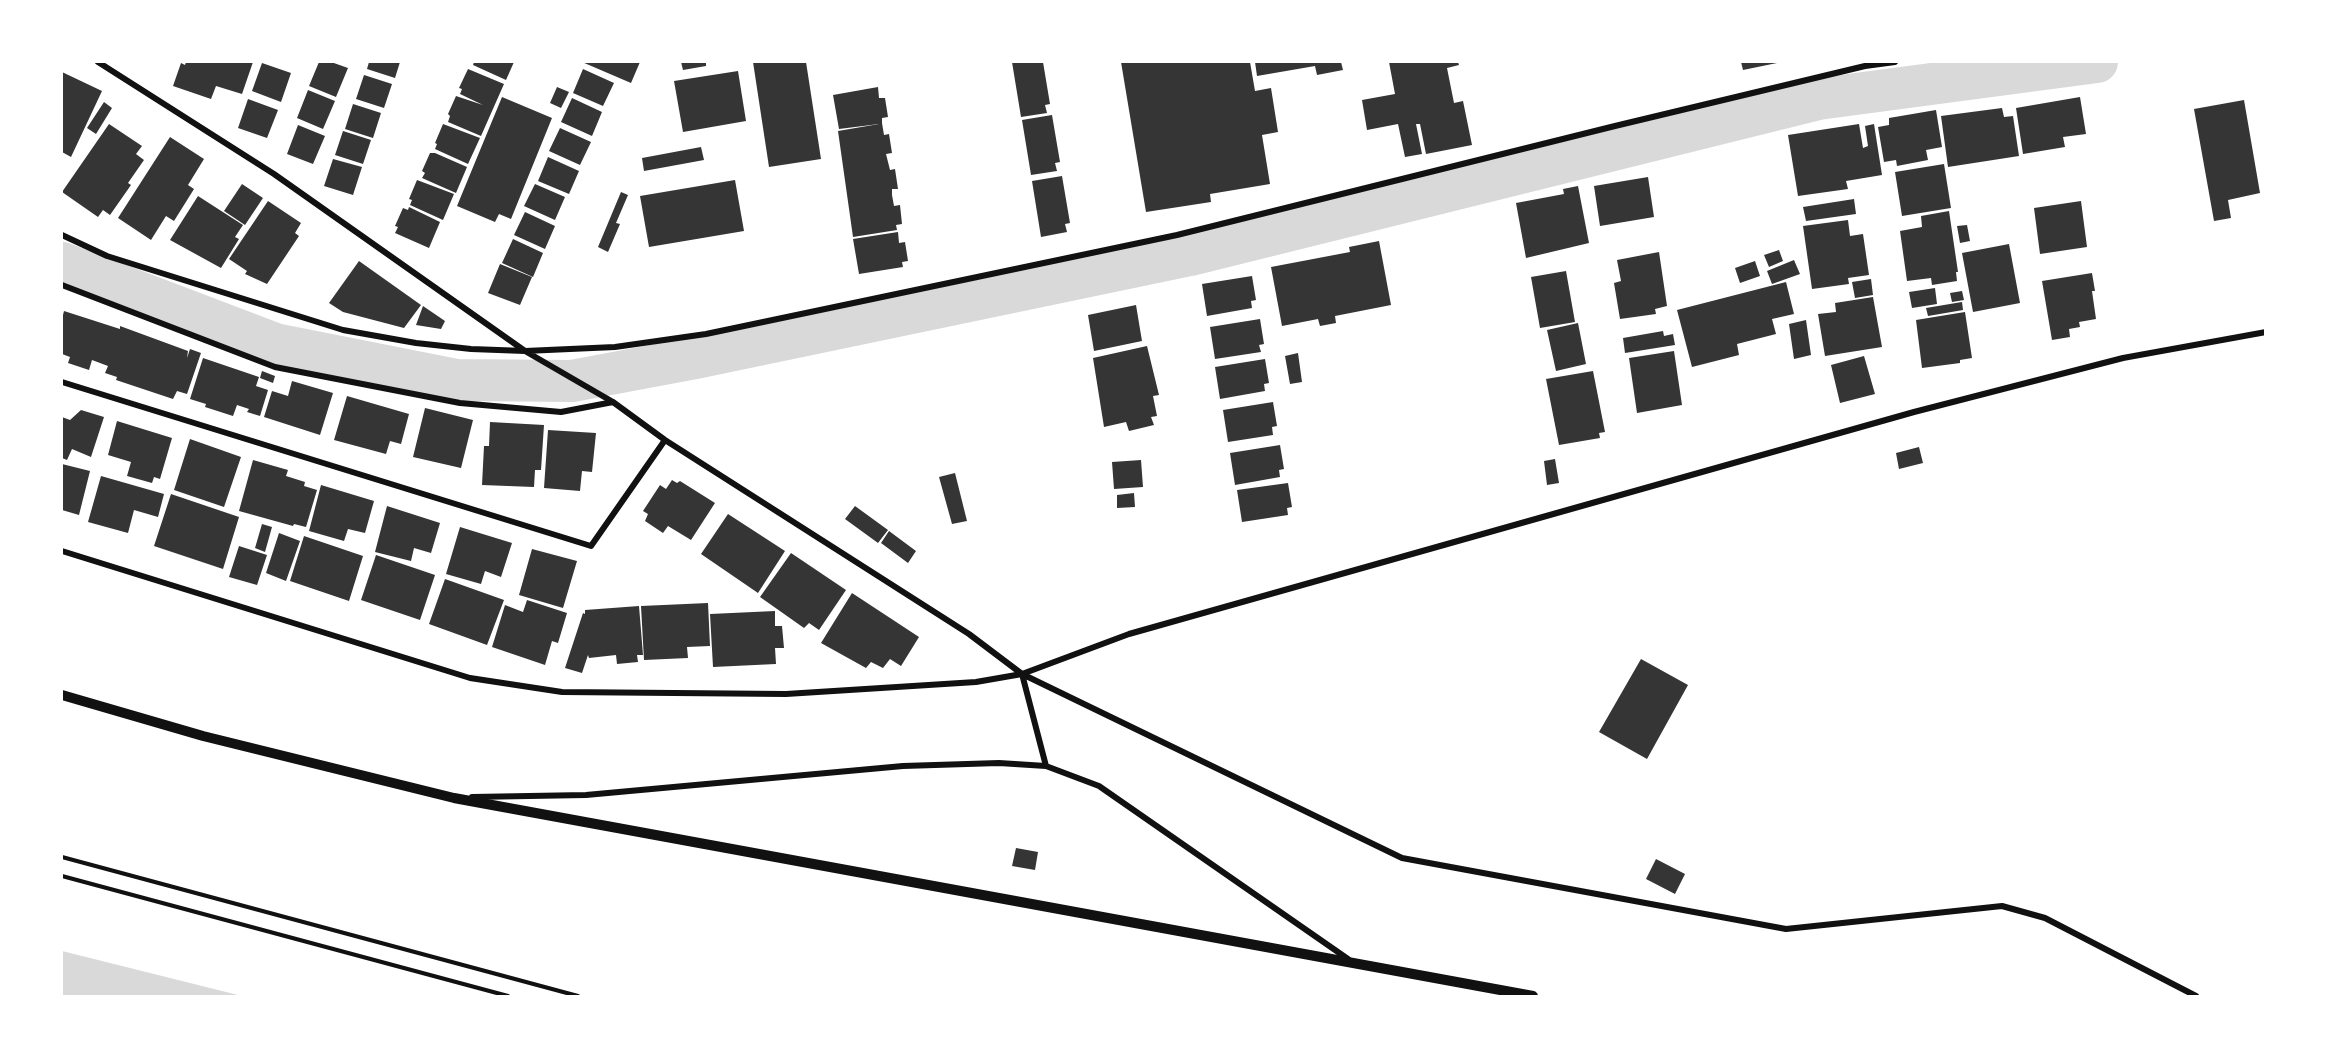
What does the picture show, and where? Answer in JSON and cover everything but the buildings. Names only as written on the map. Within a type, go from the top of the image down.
[{"type":"street","points":[[98,62],[274,174],[525,351],[613,402],[665,440],[969,634],[1022,674],[1402,858],[1786,929],[2002,906],[2045,918],[2196,996]]},
{"type":"street","points":[[62,236],[107,256],[343,330],[416,343],[525,351],[615,347],[706,334],[1198,230],[1615,126],[1865,66],[1895,62]]},
{"type":"street","points":[[62,285],[275,368],[460,403],[561,411],[613,402]]},
{"type":"street","points":[[62,551],[470,678],[562,692],[786,694],[940,686],[1022,674],[1129,634],[1903,415],[2123,358],[2265,332]]},
{"type":"street","points":[[62,382],[591,546],[665,440]]},
{"type":"street","points":[[1022,674],[1046,766]]},
{"type":"street","points":[[62,695],[203,736],[454,798],[1533,996]]},
{"type":"street","points":[[454,798],[586,795],[903,765],[999,763],[1046,766],[1099,786],[1356,965]]},
{"type":"path","points":[[62,857],[578,996]]},
{"type":"path","points":[[62,876],[508,996]]},
{"type":"shaded area","points":[[62,951],[242,996],[62,996]]},
{"type":"waterway","points":[[62,263],[275,344],[457,380],[572,381],[695,358],[1190,255],[1818,99],[2097,62]]}]
